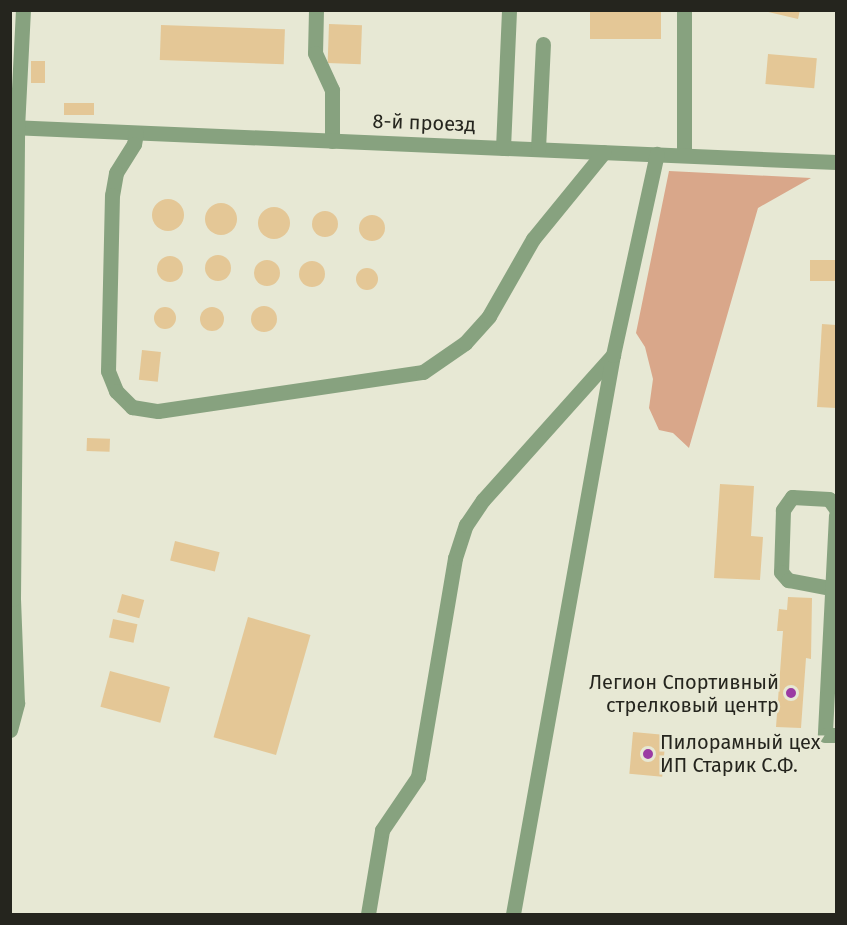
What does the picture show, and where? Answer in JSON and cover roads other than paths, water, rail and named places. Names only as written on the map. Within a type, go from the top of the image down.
[{"type":"street","points":[[10,730],[17,703],[12,600],[14,127],[23,10]]},
{"type":"street","points":[[316,10],[315,53],[332,90],[332,141]]},
{"type":"street","points":[[503,148],[509,10]]},
{"type":"street","points":[[684,10],[684,155]]},
{"type":"street","points":[[538,149],[543,44]]},
{"type":"street","name":"8-й проезд","points":[[14,127],[837,162]]},
{"type":"street","points":[[136,133],[134,144],[116,172],[112,188],[108,371],[116,391],[132,407],[158,411],[423,372],[457,350],[484,323],[533,239],[604,152]]},
{"type":"street","points":[[513,915],[613,355],[657,154]]},
{"type":"street","points":[[368,915],[381,830],[418,777],[455,558],[466,525],[483,500],[613,355]]},
{"type":"street","points":[[834,589],[788,580],[781,572],[783,510],[792,497],[830,499],[837,509]]},
{"type":"street","points":[[837,515],[825,735],[837,735]]},
{"type":"place","name":"Легион Спортивный стрелковый центр","points":[[791,693]]},
{"type":"place","name":"Пилорамный цех ИП Старик С.Ф.","points":[[648,754]]}]
